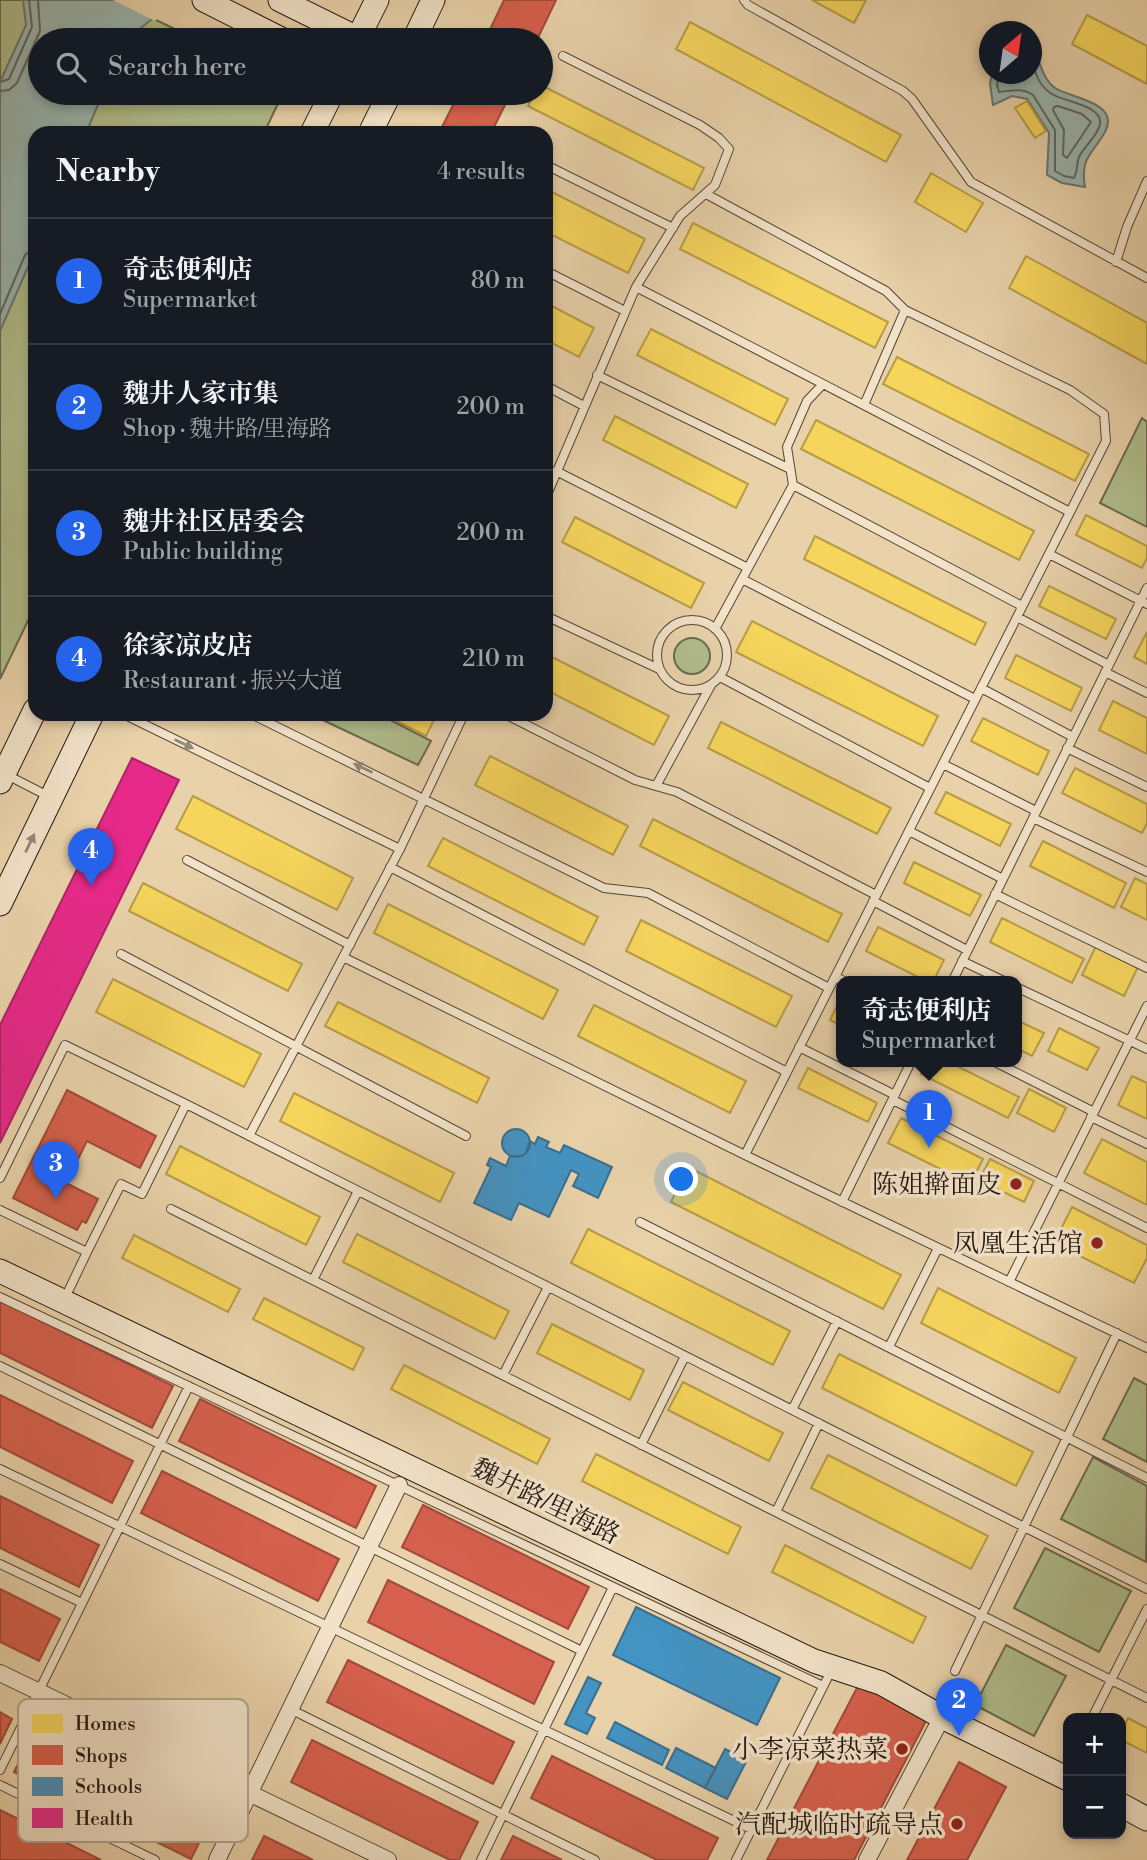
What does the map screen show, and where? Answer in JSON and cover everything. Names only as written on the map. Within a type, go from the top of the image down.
[{"type":"street","points":[[204,0],[259,28]]},
{"type":"street","points":[[280,0],[335,28]]},
{"type":"street","points":[[364,28],[377,0]]},
{"type":"street","points":[[420,28],[433,0]]},
{"type":"street","points":[[316,126],[326,105]]},
{"type":"street","points":[[374,126],[384,105]]},
{"type":"street","points":[[2,778],[30,721]]},
{"type":"street","points":[[0,904],[89,721]]},
{"type":"street","name":"魏井路/里海路","points":[[0,1271],[802,1655],[828,1676],[881,1683],[942,1717],[1063,1772]]},
{"type":"street","points":[[388,1860],[249,1793],[399,1485]]},
{"type":"street","points":[[0,1673],[53,1699]]},
{"type":"street","points":[[867,1860],[942,1717]]},
{"type":"street","points":[[1126,1808],[1147,1819]]},
{"type":"street","points":[[217,1860],[226,1842]]},
{"type":"lane","points":[[744,0],[748,5],[903,91],[912,99],[971,182],[1147,278]]},
{"type":"lane","points":[[553,479],[636,287],[680,216],[715,185],[729,149],[700,125],[563,55]]},
{"type":"lane","points":[[553,168],[673,228]]},
{"type":"lane","points":[[1116,262],[1127,226],[1147,181]]},
{"type":"lane","points":[[705,194],[886,291],[905,310],[1070,390],[1104,414],[1106,441],[745,1156]]},
{"type":"lane","points":[[553,275],[625,312]]},
{"type":"lane","points":[[636,287],[1070,512]]},
{"type":"lane","points":[[864,405],[905,310]]},
{"type":"lane","points":[[597,375],[790,469]]},
{"type":"lane","points":[[715,629],[793,485],[787,447],[807,401],[823,384]]},
{"type":"lane","points":[[553,390],[584,406]]},
{"type":"lane","points":[[556,471],[748,568]]},
{"type":"lane","points":[[793,485],[1022,606]]},
{"type":"lane","points":[[1049,554],[1144,603]]},
{"type":"lane","points":[[742,579],[975,699]]},
{"type":"lane","points":[[954,976],[1107,668],[1144,603],[1147,588]]},
{"type":"lane","points":[[1017,617],[1147,693]]},
{"type":"lane","points":[[553,620],[659,669]]},
{"type":"lane","points":[[656,786],[711,685],[726,667],[725,643],[715,629],[699,621],[687,620],[676,624],[666,631],[660,640],[656,651],[659,669],[668,682],[678,688],[689,691],[711,685]]},
{"type":"lane","points":[[720,677],[930,788]]},
{"type":"lane","points":[[981,688],[1073,737]]},
{"type":"lane","points":[[137,721],[400,849]]},
{"type":"lane","points":[[265,721],[604,888],[648,893],[829,988]]},
{"type":"lane","points":[[249,1136],[400,849],[461,721]]},
{"type":"lane","points":[[519,721],[635,780],[677,792],[967,950]]},
{"type":"lane","points":[[1068,748],[1147,787]]},
{"type":"lane","points":[[943,764],[1147,872]]},
{"type":"lane","points":[[2,778],[52,797]]},
{"type":"lane","points":[[909,831],[1003,879]]},
{"type":"lane","points":[[187,860],[350,945]]},
{"type":"lane","points":[[390,867],[787,1072]]},
{"type":"lane","points":[[995,894],[1147,968]]},
{"type":"lane","points":[[121,954],[466,1136]]},
{"type":"lane","points":[[343,957],[745,1156],[1147,1348]]},
{"type":"lane","points":[[962,961],[993,976]]},
{"type":"lane","points":[[1022,989],[1147,1049]]},
{"type":"lane","points":[[1009,1282],[1147,1006]]},
{"type":"lane","points":[[0,1178],[65,1045],[1147,1589]]},
{"type":"lane","points":[[799,1047],[836,1067]]},
{"type":"lane","points":[[836,1067],[1147,1227]]},
{"type":"lane","points":[[842,1202],[909,1067]]},
{"type":"lane","points":[[1004,1067],[1147,1144]]},
{"type":"lane","points":[[63,1302],[121,1184],[142,1194],[186,1104]]},
{"type":"lane","points":[[313,1280],[358,1191]]},
{"type":"lane","points":[[171,1209],[1147,1698]]},
{"type":"lane","points":[[0,1210],[87,1252]]},
{"type":"lane","points":[[640,1222],[1147,1478]]},
{"type":"lane","points":[[889,1347],[938,1248]]},
{"type":"lane","points":[[503,1375],[548,1287]]},
{"type":"lane","points":[[0,1297],[613,1587],[828,1676],[736,1860]]},
{"type":"lane","points":[[792,1409],[837,1321]]},
{"type":"lane","points":[[954,1671],[1117,1333]]},
{"type":"lane","points":[[641,1445],[685,1356]]},
{"type":"lane","points":[[0,1366],[582,1651]]},
{"type":"lane","points":[[35,1699],[189,1386]]},
{"type":"lane","points":[[776,1512],[819,1423]]},
{"type":"lane","points":[[0,1469],[751,1829]]},
{"type":"lane","points":[[0,1564],[82,1603]]},
{"type":"lane","points":[[481,1860],[613,1587]]},
{"type":"lane","points":[[1095,1713],[1147,1609]]},
{"type":"lane","points":[[290,1710],[595,1860]]},
{"type":"lane","points":[[0,1770],[18,1733]]},
{"type":"lane","points":[[0,1784],[18,1793]]},
{"type":"lane","points":[[118,1842],[155,1860]]},
{"type":"green space","points":[[0,0],[114,0],[173,28],[28,28],[28,105],[277,105],[267,126],[28,126],[28,621],[0,679]]},
{"type":"green space","points":[[1142,418],[1147,422],[1147,527],[1100,503]]},
{"type":"green space","points":[[692,638],[705,643],[710,656],[705,669],[692,674],[679,669],[674,656],[679,643]]},
{"type":"green space","points":[[325,721],[392,721],[431,741],[418,765]]},
{"type":"green space","points":[[1134,1378],[1147,1385],[1147,1462],[1103,1439]]},
{"type":"green space","points":[[1093,1457],[1147,1486],[1146,1562],[1061,1519]]},
{"type":"green space","points":[[1045,1548],[1131,1591],[1099,1652],[1014,1608]]},
{"type":"green space","points":[[1006,1645],[1066,1676],[1034,1736],[975,1705]]},
{"type":"water","points":[[23,0],[165,0],[158,14],[141,28],[28,28],[28,105],[98,105],[89,126],[28,126],[28,267],[0,331],[0,82],[26,25]]},
{"type":"water","points":[[1042,69],[1047,80],[1055,88],[1092,102],[1100,108],[1106,114],[1108,122],[1105,132],[1086,162],[1085,187],[1062,183],[1047,175],[1049,133],[1027,99],[1012,96],[993,105],[990,84],[1042,84]]},
{"type":"pier","points":[[113,0],[168,0],[161,16],[155,21]]},
{"type":"building: Homes","points":[[812,0],[866,0],[854,23]]},
{"type":"building: Homes","points":[[1087,15],[1147,46],[1147,84],[1072,44]]},
{"type":"building: Homes","points":[[690,22],[901,135],[886,162],[676,49]]},
{"type":"building: Homes","points":[[553,91],[704,168],[693,190],[528,106],[553,105]]},
{"type":"building: Homes","points":[[1027,101],[1046,131],[1035,138],[1015,108]]},
{"type":"building: Homes","points":[[931,173],[983,203],[966,232],[915,202]]},
{"type":"building: Homes","points":[[553,193],[645,239],[628,273],[553,236]]},
{"type":"building: Homes","points":[[693,223],[888,322],[875,348],[680,249]]},
{"type":"building: Homes","points":[[1026,256],[1147,323],[1147,364],[1009,288]]},
{"type":"building: Homes","points":[[553,307],[594,328],[579,357],[553,344]]},
{"type":"building: Homes","points":[[651,329],[788,399],[775,425],[637,355]]},
{"type":"building: Homes","points":[[897,357],[1089,454],[1075,481],[883,384]]},
{"type":"building: Homes","points":[[615,416],[748,484],[736,508],[603,440]]},
{"type":"building: Homes","points":[[816,420],[1034,531],[1019,560],[801,449]]},
{"type":"building: Homes","points":[[1086,515],[1147,546],[1147,558],[1142,568],[1076,535]]},
{"type":"building: Homes","points":[[575,517],[704,583],[691,608],[562,542]]},
{"type":"building: Homes","points":[[815,536],[986,623],[975,645],[804,559]]},
{"type":"building: Homes","points":[[1049,586],[1116,619],[1106,639],[1039,606]]},
{"type":"building: Homes","points":[[752,621],[938,716],[923,746],[736,652]]},
{"type":"building: Homes","points":[[1147,632],[1147,664],[1134,657]]},
{"type":"building: Homes","points":[[1016,655],[1082,688],[1071,711],[1005,678]]},
{"type":"building: Homes","points":[[553,658],[669,716],[654,745],[553,694]]},
{"type":"building: Homes","points":[[1113,701],[1147,718],[1147,754],[1099,730]]},
{"type":"building: Homes","points":[[983,718],[1049,751],[1038,775],[971,741]]},
{"type":"building: Homes","points":[[397,721],[434,721],[426,736]]},
{"type":"building: Homes","points":[[721,722],[891,808],[877,834],[708,748]]},
{"type":"building: Homes","points":[[490,756],[628,826],[613,855],[475,785]]},
{"type":"building: Homes","points":[[1075,768],[1147,804],[1147,823],[1142,833],[1062,793]]},
{"type":"building: Homes","points":[[946,792],[1011,824],[1000,846],[935,813]]},
{"type":"building: Homes","points":[[193,796],[353,878],[337,910],[176,829]]},
{"type":"building: Homes","points":[[653,819],[842,914],[828,942],[640,846]]},
{"type":"building: Homes","points":[[443,838],[598,917],[584,945],[428,866]]},
{"type":"building: Homes","points":[[1043,841],[1126,883],[1114,908],[1030,866]]},
{"type":"building: Homes","points":[[914,862],[981,895],[970,916],[904,883]]},
{"type":"building: Homes","points":[[1135,878],[1147,884],[1147,920],[1121,907]]},
{"type":"building: Homes","points":[[143,883],[302,964],[288,991],[129,911]]},
{"type":"building: Homes","points":[[388,904],[558,990],[543,1019],[374,933]]},
{"type":"building: Homes","points":[[1002,918],[1084,959],[1072,983],[990,942]]},
{"type":"building: Homes","points":[[641,920],[792,996],[776,1027],[626,951]]},
{"type":"building: Homes","points":[[878,927],[944,960],[936,976],[916,976],[866,951]]},
{"type":"building: Homes","points":[[1096,946],[1138,967],[1124,996],[1082,975]]},
{"type":"building: Homes","points":[[113,979],[261,1054],[244,1087],[96,1012]]},
{"type":"building: Homes","points":[[338,1002],[489,1078],[477,1103],[325,1026]]},
{"type":"building: Homes","points":[[594,1005],[746,1081],[730,1113],[578,1036]]},
{"type":"building: Homes","points":[[836,1008],[836,1023],[830,1020]]},
{"type":"building: Homes","points":[[1022,1023],[1044,1033],[1032,1056],[1022,1051]]},
{"type":"building: Homes","points":[[1059,1028],[1099,1048],[1087,1070],[1048,1051]]},
{"type":"building: Homes","points":[[924,1067],[959,1067],[1019,1097],[1008,1118],[921,1074]]},
{"type":"building: Homes","points":[[808,1068],[877,1103],[868,1122],[798,1088]]},
{"type":"building: Homes","points":[[1132,1076],[1147,1083],[1147,1119],[1118,1105]]},
{"type":"building: Homes","points":[[1029,1089],[1066,1108],[1054,1132],[1017,1113]]},
{"type":"building: Homes","points":[[294,1093],[454,1173],[440,1202],[280,1121]]},
{"type":"building: Homes","points":[[901,1118],[983,1159],[970,1184],[888,1143]]},
{"type":"building: Homes","points":[[1102,1139],[1147,1162],[1147,1205],[1084,1173]]},
{"type":"building: Homes","points":[[180,1146],[320,1217],[306,1245],[166,1174]]},
{"type":"building: Homes","points":[[990,1159],[1034,1181],[1024,1202],[979,1180]]},
{"type":"building: Homes","points":[[688,1167],[901,1275],[883,1309],[671,1202]]},
{"type":"building: Homes","points":[[1072,1207],[1147,1245],[1147,1258],[1134,1283],[1054,1243]]},
{"type":"building: Homes","points":[[588,1229],[790,1331],[773,1365],[571,1263]]},
{"type":"building: Homes","points":[[357,1234],[509,1311],[495,1339],[343,1262]]},
{"type":"building: Homes","points":[[134,1235],[240,1289],[228,1312],[122,1258]]},
{"type":"building: Homes","points":[[938,1288],[1076,1358],[1059,1393],[921,1323]]},
{"type":"building: Homes","points":[[264,1298],[364,1348],[353,1370],[253,1319]]},
{"type":"building: Homes","points":[[552,1324],[644,1370],[630,1400],[537,1353]]},
{"type":"building: Homes","points":[[839,1354],[1033,1452],[1016,1486],[822,1388]]},
{"type":"building: Homes","points":[[404,1365],[550,1439],[537,1464],[391,1389]]},
{"type":"building: Homes","points":[[683,1382],[783,1433],[769,1461],[668,1410]]},
{"type":"building: Homes","points":[[596,1454],[741,1527],[728,1554],[582,1481]]},
{"type":"building: Homes","points":[[828,1455],[988,1536],[971,1569],[811,1488]]},
{"type":"building: Homes","points":[[785,1545],[926,1617],[913,1643],[772,1572]]},
{"type":"building: Homes","points":[[1128,1718],[1147,1728],[1147,1753],[1126,1742]]},
{"type":"building: Shops","points":[[504,0],[556,0],[543,28],[491,28]]},
{"type":"building: Shops","points":[[453,105],[505,105],[494,126],[442,126]]},
{"type":"building: Shops","points":[[67,1090],[156,1136],[140,1168],[87,1141],[66,1183],[98,1199],[86,1223],[82,1221],[77,1230],[13,1198]]},
{"type":"building: Shops","points":[[0,1301],[173,1386],[152,1428],[0,1353]]},
{"type":"building: Shops","points":[[0,1395],[133,1461],[112,1503],[0,1447]]},
{"type":"building: Shops","points":[[200,1399],[376,1486],[356,1528],[179,1441]]},
{"type":"building: Shops","points":[[162,1471],[339,1559],[318,1601],[141,1513]]},
{"type":"building: Shops","points":[[0,1496],[99,1545],[79,1587],[0,1548]]},
{"type":"building: Shops","points":[[423,1505],[589,1587],[568,1629],[402,1547]]},
{"type":"building: Shops","points":[[388,1580],[554,1662],[534,1704],[368,1622]]},
{"type":"building: Shops","points":[[0,1589],[60,1619],[39,1661],[0,1642]]},
{"type":"building: Shops","points":[[348,1660],[514,1742],[493,1784],[327,1702]]},
{"type":"building: Shops","points":[[860,1682],[928,1717],[854,1860],[767,1860]]},
{"type":"building: Shops","points":[[0,1712],[12,1719],[0,1744]]},
{"type":"building: Shops","points":[[312,1740],[478,1822],[459,1860],[450,1860],[291,1782]]},
{"type":"building: Shops","points":[[552,1756],[718,1838],[707,1860],[657,1860],[531,1798]]},
{"type":"building: Shops","name":"汽配城临时疏导点","points":[[959,1762],[1006,1787],[967,1860],[907,1860]]},
{"type":"building: Shops","points":[[0,1810],[18,1819],[18,1842],[65,1842],[101,1860],[0,1860]]},
{"type":"building: Shops","points":[[264,1836],[313,1860],[252,1860]]},
{"type":"building: Shops","points":[[513,1836],[562,1860],[501,1860]]},
{"type":"building: Shops","points":[[156,1842],[200,1842],[191,1859]]},
{"type":"building: Schools","points":[[516,1129],[526,1133],[530,1143],[526,1153],[516,1157],[506,1153],[502,1143],[506,1133]]},
{"type":"building: Schools","points":[[538,1137],[549,1142],[546,1147],[560,1153],[564,1145],[612,1167],[598,1198],[573,1186],[579,1174],[571,1170],[549,1217],[519,1203],[511,1220],[474,1203],[491,1167],[487,1165],[490,1158],[506,1166],[510,1156],[522,1156],[526,1153],[530,1141],[535,1144]]},
{"type":"building: Schools","points":[[636,1607],[780,1678],[757,1725],[613,1655]]},
{"type":"building: Schools","points":[[588,1677],[601,1683],[586,1713],[595,1718],[587,1734],[565,1724]]},
{"type":"building: Schools","points":[[615,1722],[669,1750],[662,1765],[607,1738]]},
{"type":"building: Schools","points":[[676,1748],[716,1768],[705,1788],[666,1768]]},
{"type":"building: Schools","points":[[725,1749],[747,1760],[727,1799],[705,1788]]},
{"type":"building: Health","points":[[132,758],[179,780],[0,1143],[0,1025]]},
{"type":"place","name":"徐家凉皮店","points":[[91,886]]},
{"type":"place","name":"奇志便利店","points":[[929,1148]]},
{"type":"place","name":"陈姐擀面皮","points":[[1016,1184]]},
{"type":"place","name":"魏井社区居委会","points":[[56,1199]]},
{"type":"place","name":"凤凰生活馆","points":[[1097,1243]]},
{"type":"place","name":"魏井人家市集","points":[[959,1736]]},
{"type":"place","name":"小李凉菜热菜","points":[[902,1749]]},
{"type":"place","name":"汽配城临时疏导点","points":[[957,1824]]}]
